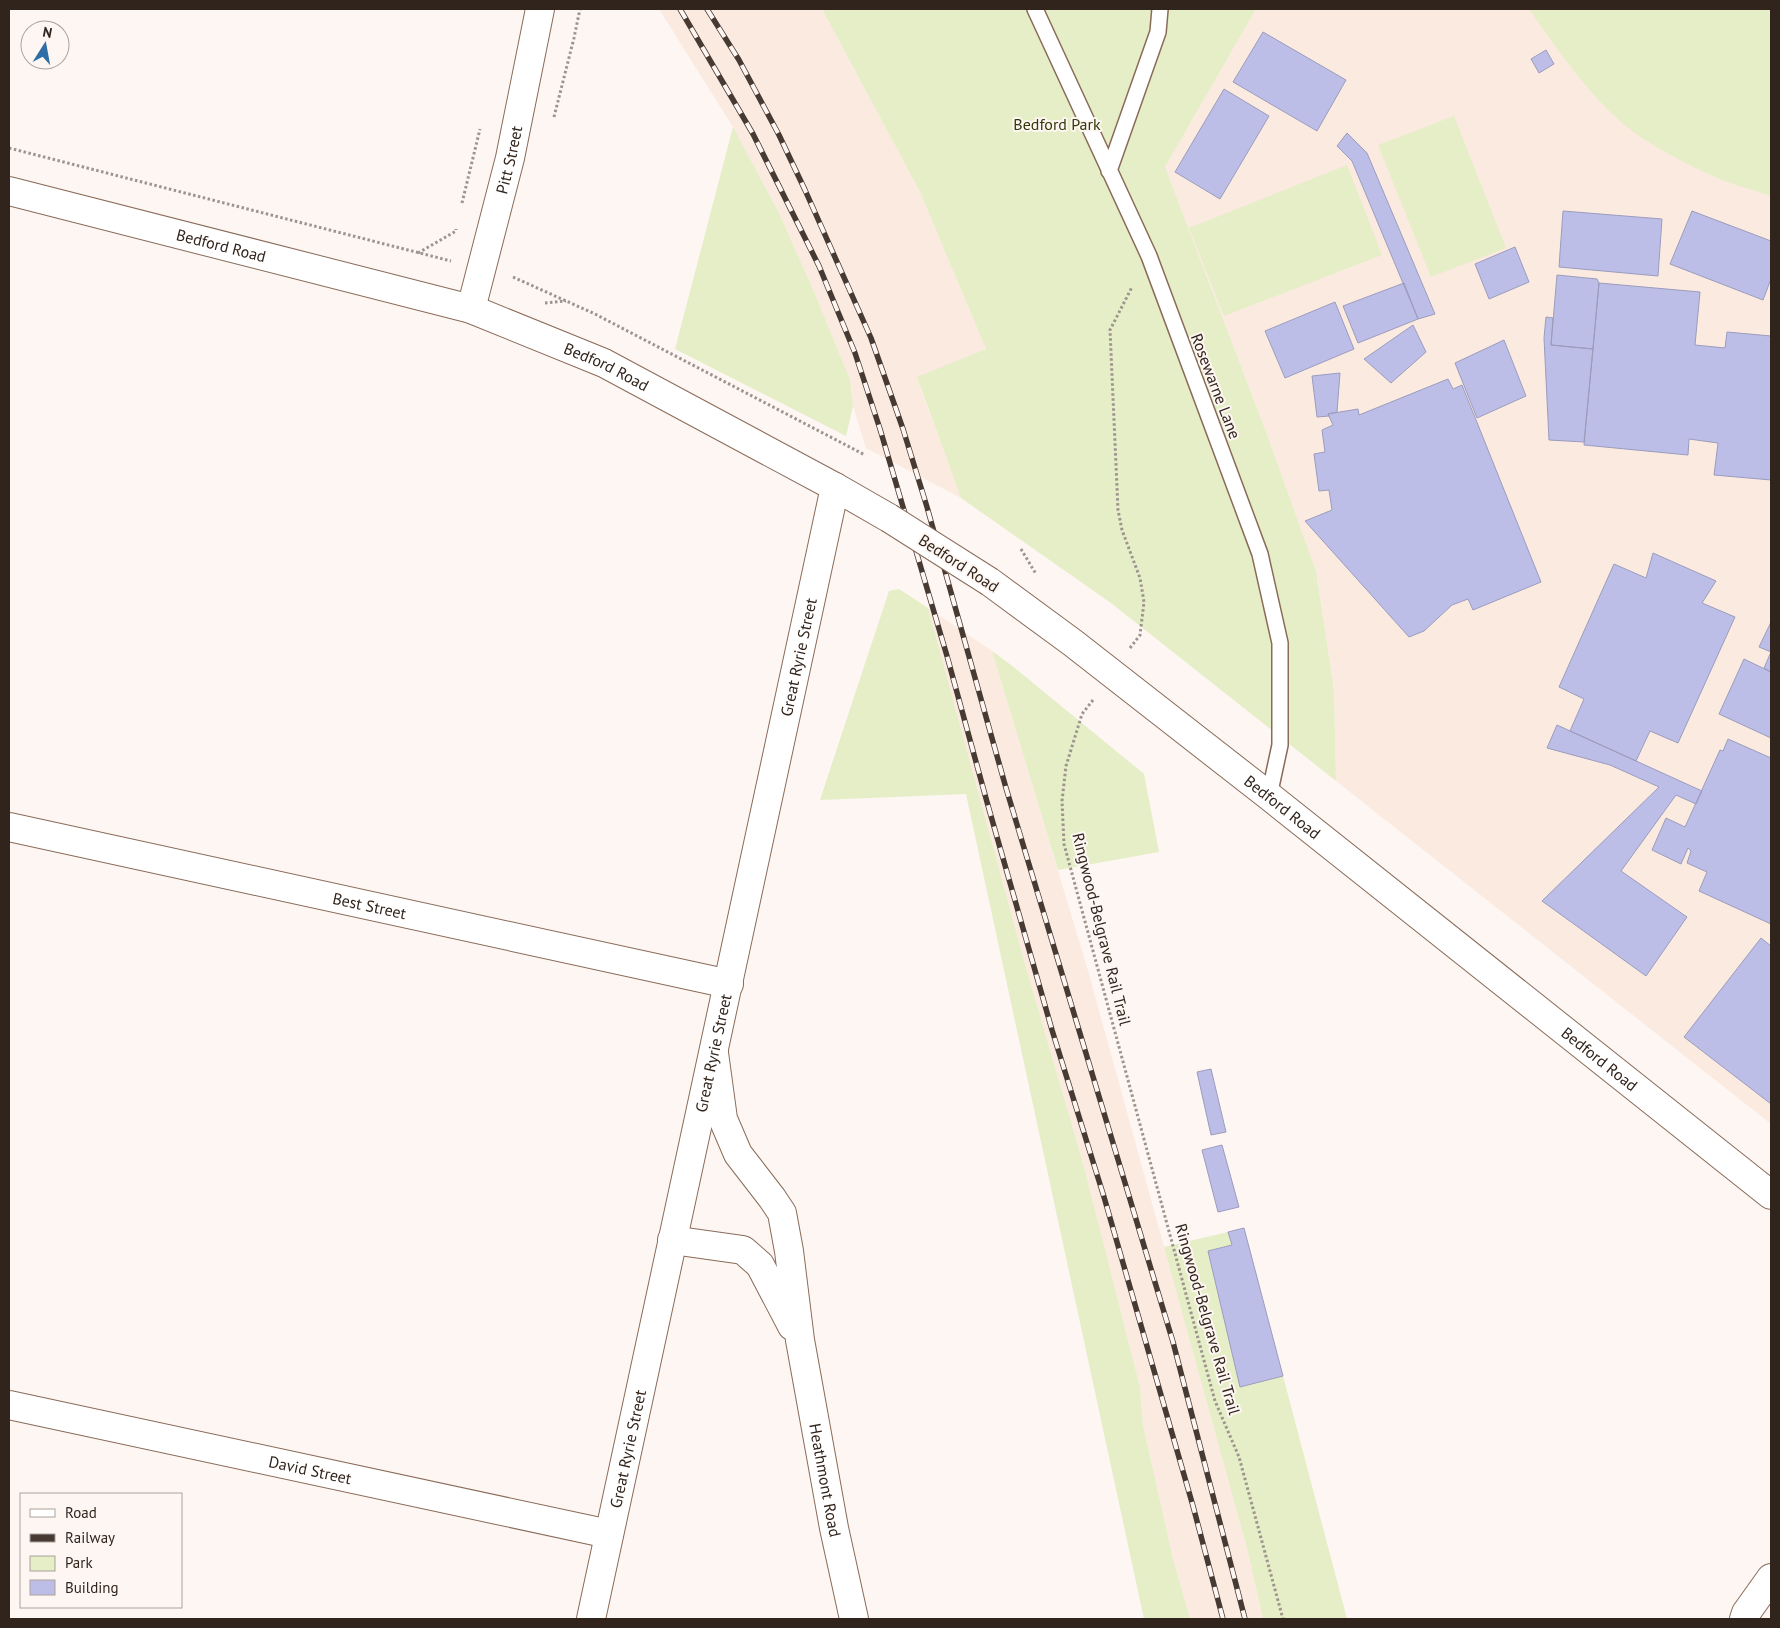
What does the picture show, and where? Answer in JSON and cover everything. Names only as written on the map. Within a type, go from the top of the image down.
[{"type":"main road","name":"Pitt Street","points":[[471,309],[510,158],[540,9]]},
{"type":"main road","name":"Bedford Road","points":[[9,191],[471,309],[604,363],[835,487],[889,518],[990,582],[1269,796],[1771,1195]]},
{"type":"main road","name":"Great Ryrie Street","points":[[591,1619],[835,487]]},
{"type":"main road","name":"Best Street","points":[[9,827],[729,984]]},
{"type":"main road","name":"Heathmont Road","points":[[714,1050],[723,1119],[738,1154],[782,1213],[789,1250],[800,1340],[834,1528],[854,1619]]},
{"type":"main road","name":"Heathmont Road","points":[[672,1240],[742,1250],[760,1265],[800,1340]]},
{"type":"main road","name":"David Street","points":[[9,1405],[609,1534]]},
{"type":"main road","points":[[1744,1619],[1746,1613],[1771,1578]]},
{"type":"lane","name":"Rosewarne Lane","points":[[1035,9],[1149,256],[1260,554],[1280,643],[1280,745],[1269,796]]},
{"type":"lane","points":[[1109,171],[1158,32],[1160,9]]},
{"type":"path","points":[[460,212],[481,126]]},
{"type":"path","points":[[9,148],[518,278],[595,314],[865,455]]},
{"type":"path","points":[[418,253],[456,231],[458,221]]},
{"type":"path","name":"Ringwood-Belgrave Rail Trail","points":[[1149,256],[1110,330],[1118,510],[1122,530],[1140,578],[1144,602],[1140,635],[1082,714],[1066,766],[1062,801],[1064,844],[1215,1401],[1239,1457],[1283,1619]]},
{"type":"shaded area","points":[[659,9],[822,9],[920,192],[986,349],[917,378],[961,498],[866,448],[853,406],[850,380],[779,213],[733,127]]},
{"type":"shaded area","points":[[1256,9],[1771,9],[1771,1124],[1336,781],[1334,690],[1316,571],[1266,432],[1165,167]]},
{"type":"shaded area","points":[[928,608],[992,651],[1089,974],[1248,1552],[1263,1619],[1190,1619],[1173,1559],[1143,1425],[1140,1387],[1084,1167],[1025,964]]},
{"type":"green space","name":"Bedford Park","points":[[822,9],[1256,9],[1165,167],[1266,432],[1316,571],[1334,690],[1336,781],[1111,603],[961,498],[917,377],[986,349],[920,192]]},
{"type":"green space","points":[[1529,9],[1771,9],[1771,196],[1700,170],[1651,144],[1626,126],[1610,112],[1580,79]]},
{"type":"green space","points":[[1454,116],[1506,248],[1431,277],[1378,145]]},
{"type":"green space","points":[[733,127],[779,213],[850,380],[853,406],[846,436],[675,349]]},
{"type":"green space","points":[[1347,165],[1382,255],[1224,316],[1189,228]]},
{"type":"green space","points":[[899,589],[928,608],[1025,964],[1084,1167],[1140,1387],[1143,1425],[1173,1559],[1190,1619],[1144,1619],[966,794],[820,800],[889,591]]},
{"type":"green space","points":[[992,651],[1144,774],[1159,852],[1058,870]]},
{"type":"green space","points":[[1228,1232],[1232,1245],[1208,1251],[1240,1386],[1283,1376],[1347,1619],[1263,1619],[1248,1552],[1164,1247]]},
{"type":"building","points":[[1263,32],[1346,80],[1317,131],[1233,82]]},
{"type":"building","points":[[1546,50],[1554,64],[1539,73],[1531,59]]},
{"type":"building","points":[[1224,89],[1269,116],[1220,199],[1175,172]]},
{"type":"building","points":[[1347,133],[1367,153],[1435,314],[1418,319],[1352,161],[1337,146]]},
{"type":"building","points":[[1563,211],[1662,219],[1658,276],[1559,267]]},
{"type":"building","points":[[1692,211],[1771,241],[1771,279],[1763,300],[1670,264]]},
{"type":"building","points":[[1515,247],[1529,282],[1489,299],[1475,264]]},
{"type":"building","points":[[1557,275],[1597,279],[1599,283],[1593,349],[1551,345]]},
{"type":"building","points":[[1404,283],[1418,319],[1358,343],[1343,306]]},
{"type":"building","points":[[1599,283],[1700,292],[1695,345],[1725,348],[1727,332],[1771,336],[1771,480],[1714,475],[1718,443],[1689,439],[1688,455],[1584,445]]},
{"type":"building","points":[[1335,302],[1354,349],[1285,378],[1265,331]]},
{"type":"building","points":[[1546,317],[1553,318],[1551,345],[1593,349],[1584,442],[1549,440],[1544,338]]},
{"type":"building","points":[[1413,325],[1426,352],[1391,383],[1364,359]]},
{"type":"building","points":[[1504,340],[1526,396],[1477,418],[1455,363]]},
{"type":"building","points":[[1340,373],[1337,412],[1328,414],[1329,416],[1317,417],[1312,376]]},
{"type":"building","points":[[1448,379],[1453,389],[1462,385],[1541,582],[1473,610],[1468,599],[1452,605],[1424,631],[1409,637],[1305,521],[1332,510],[1329,490],[1319,491],[1314,454],[1325,452],[1322,430],[1333,425],[1328,414],[1358,409],[1359,415]]},
{"type":"building","points":[[1653,553],[1716,581],[1702,603],[1735,617],[1678,743],[1650,731],[1636,761],[1570,731],[1584,699],[1559,687],[1614,564],[1646,578]]},
{"type":"building","points":[[1771,622],[1771,652],[1759,647]]},
{"type":"building","points":[[1771,652],[1771,672],[1764,668]]},
{"type":"building","points":[[1744,659],[1771,672],[1771,738],[1719,714]]},
{"type":"building","points":[[1557,725],[1702,791],[1696,804],[1676,795],[1621,871],[1687,917],[1646,976],[1542,901],[1659,787],[1610,765],[1547,748]]},
{"type":"building","points":[[1728,739],[1771,758],[1771,924],[1699,891],[1707,872],[1687,863],[1691,851],[1688,848],[1681,864],[1652,850],[1666,818],[1685,827],[1720,750],[1723,751]]},
{"type":"building","points":[[1761,938],[1771,946],[1771,1104],[1684,1037]]},
{"type":"building","points":[[1211,1069],[1226,1132],[1211,1135],[1197,1072]]},
{"type":"building","points":[[1222,1145],[1239,1207],[1218,1212],[1202,1150]]},
{"type":"building","points":[[1244,1228],[1283,1376],[1240,1387],[1208,1251],[1232,1245],[1228,1232]]},
{"type":"railway","points":[[680,9],[753,134],[819,266],[855,353],[880,429],[947,656],[1052,1030],[1104,1197],[1193,1506],[1223,1619]]},
{"type":"railway","points":[[707,9],[739,60],[779,135],[805,190],[871,338],[903,429],[927,507],[1006,788],[1173,1342],[1245,1619]]}]
